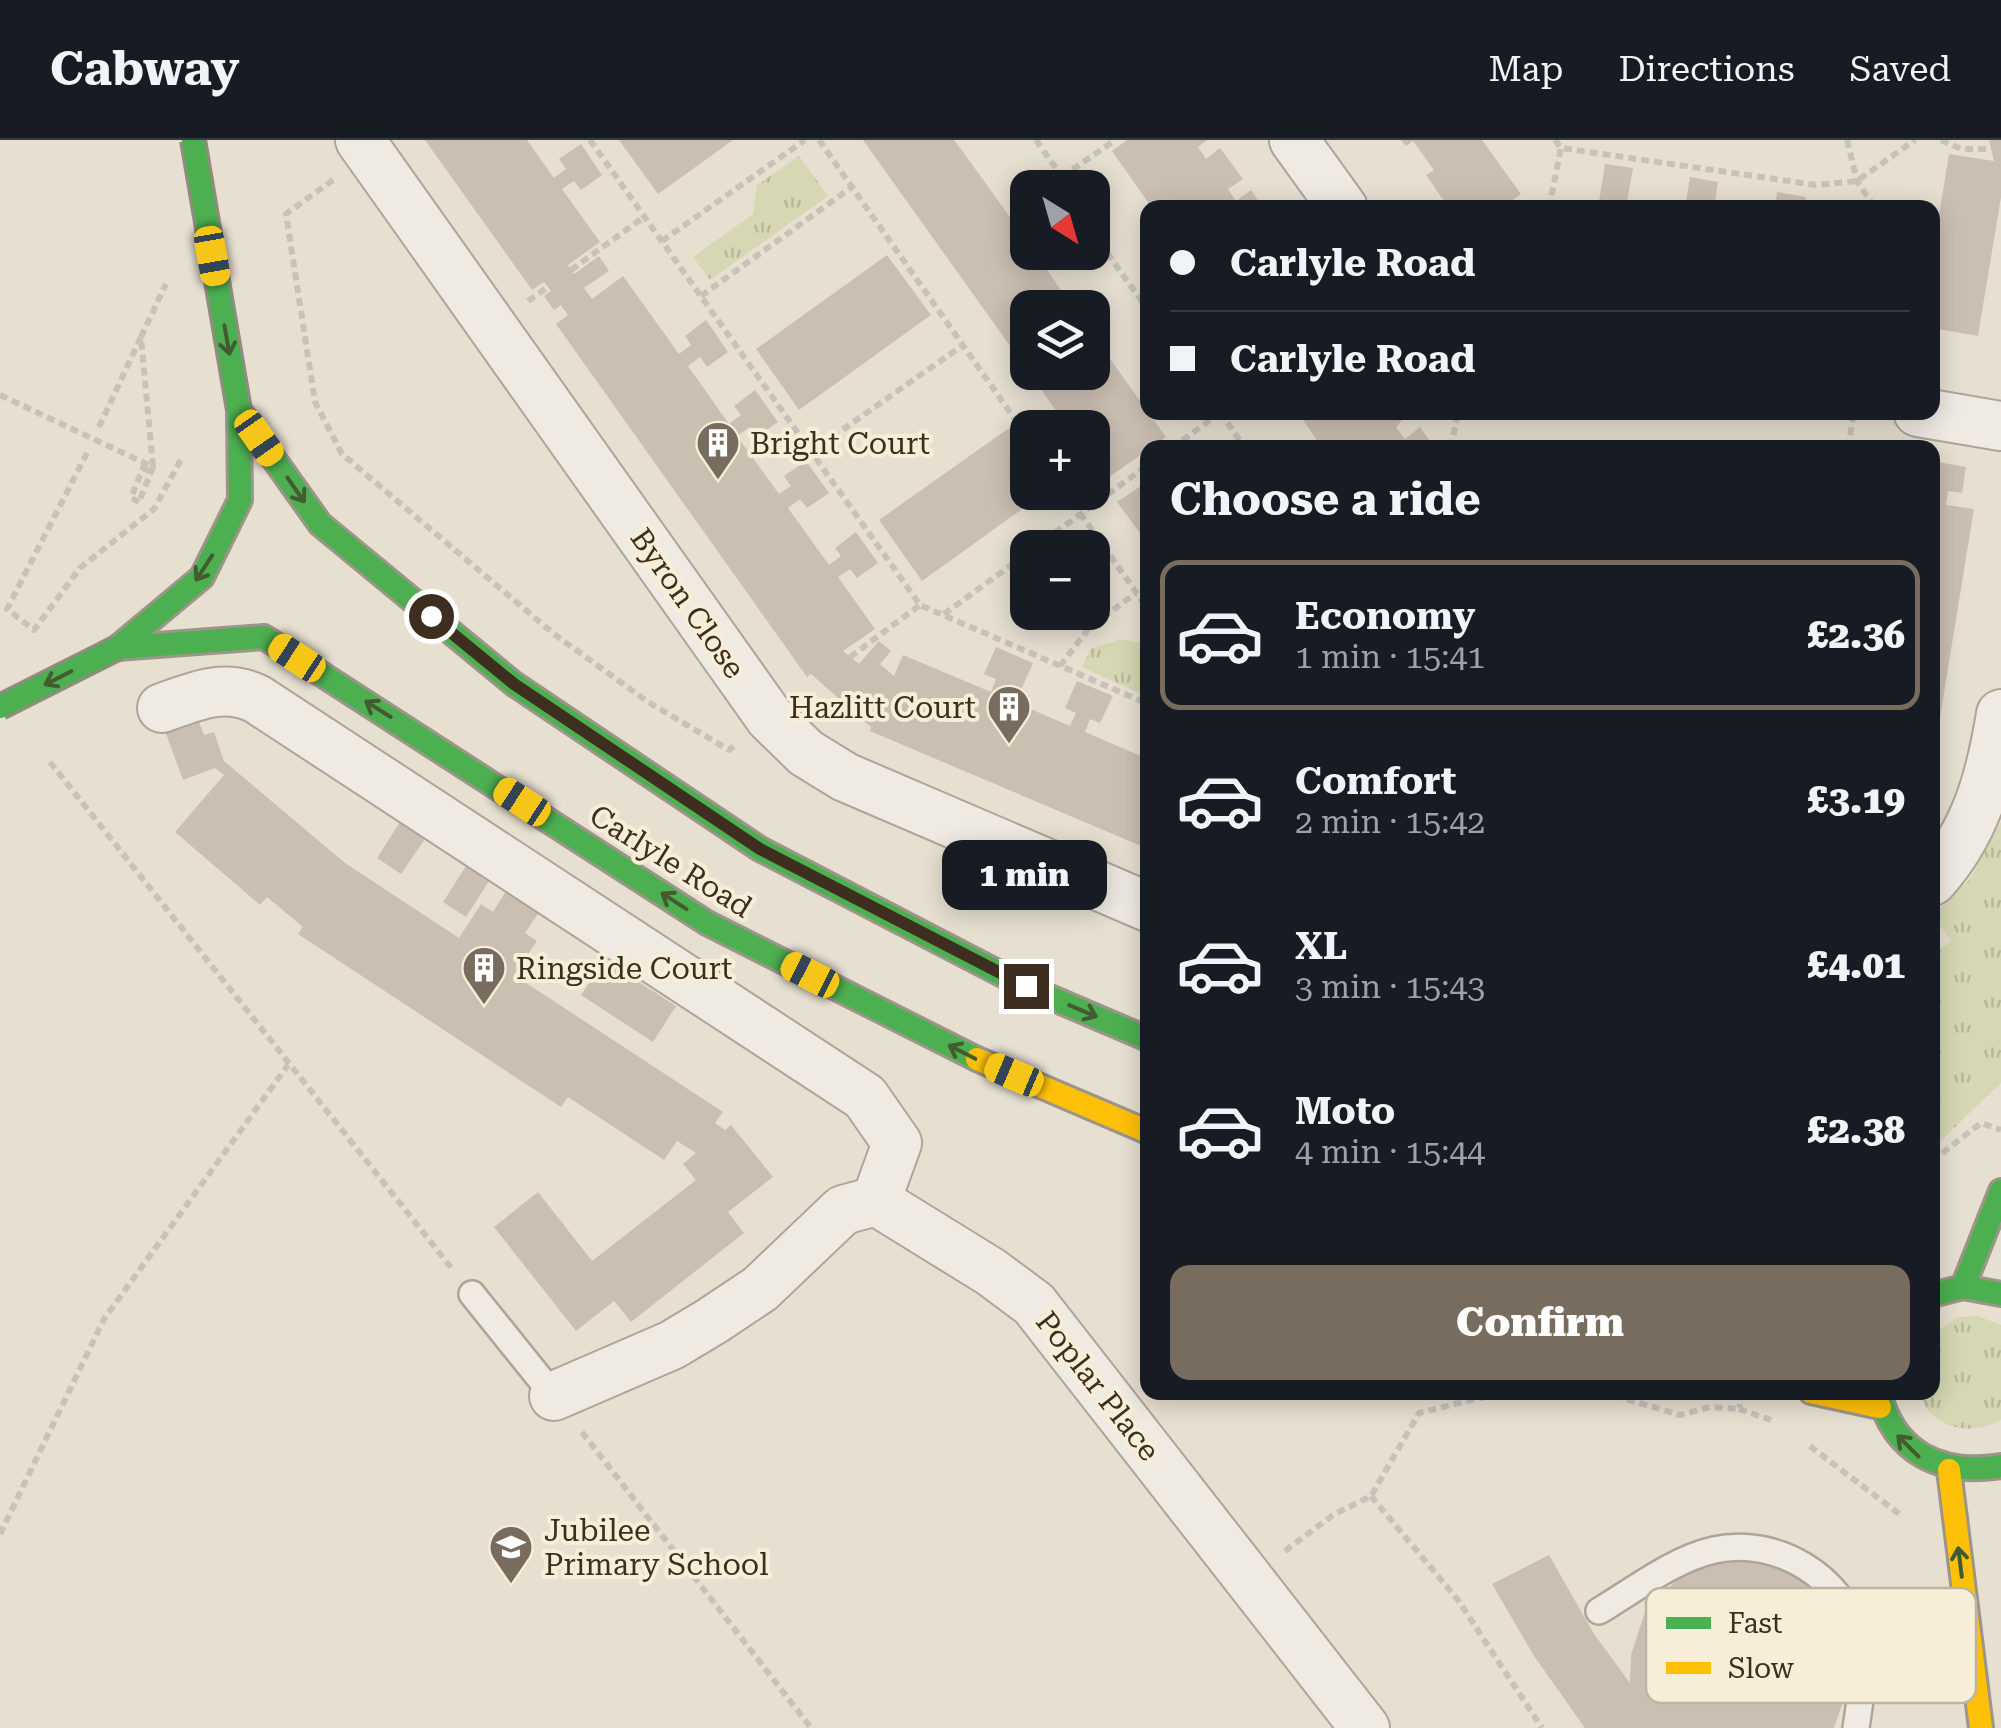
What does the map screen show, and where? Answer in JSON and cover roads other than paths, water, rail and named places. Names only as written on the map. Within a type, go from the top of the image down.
[{"type":"main road","points":[[0,708],[117,648],[202,577],[240,500],[239,410],[193,140]]},
{"type":"main road","name":"Carlyle Road","points":[[239,410],[320,524],[514,684],[760,849],[1026,986],[1140,1036]]},
{"type":"main road","name":"Carlyle Road","points":[[117,648],[264,636],[708,923],[980,1061],[1140,1129]]},
{"type":"main road","points":[[1963,1287],[2001,1191]]},
{"type":"main road","points":[[1940,1293],[1963,1287],[2001,1294]]},
{"type":"main road","points":[[1880,1400],[1902,1444],[1919,1458],[1949,1470],[2000,1466],[2001,1492]]},
{"type":"main road","points":[[1949,1470],[1964,1588]]},
{"type":"main road","points":[[1976,1681],[1982,1728]]},
{"type":"street","points":[[1294,140],[1336,200]]},
{"type":"street","name":"Byron Close","points":[[364,147],[770,718],[806,754],[846,777],[1140,905]]},
{"type":"street","points":[[1940,416],[2001,426]]},
{"type":"street","points":[[162,708],[205,692],[237,690],[258,698],[865,1097],[896,1143],[876,1202],[843,1210],[760,1290],[672,1344],[554,1396]]},
{"type":"street","points":[[1940,871],[1956,852],[1978,810],[2001,714]]},
{"type":"street","name":"Poplar Place","points":[[876,1202],[991,1272],[1034,1304],[1364,1728]]},
{"type":"lane","points":[[472,1294],[554,1396]]},
{"type":"lane","points":[[1599,1611],[1694,1556],[1752,1547],[1780,1553],[1807,1566],[1830,1588]]},
{"type":"lane","points":[[1856,1728],[1859,1703]]},
{"type":"place","name":"Bright Court","points":[[718,481]]},
{"type":"place","name":"Hazlitt Court","points":[[1009,745]]},
{"type":"place","name":"Ringside Court","points":[[484,1006]]},
{"type":"place","name":"Jubilee Primary School","points":[[511,1585]]}]
